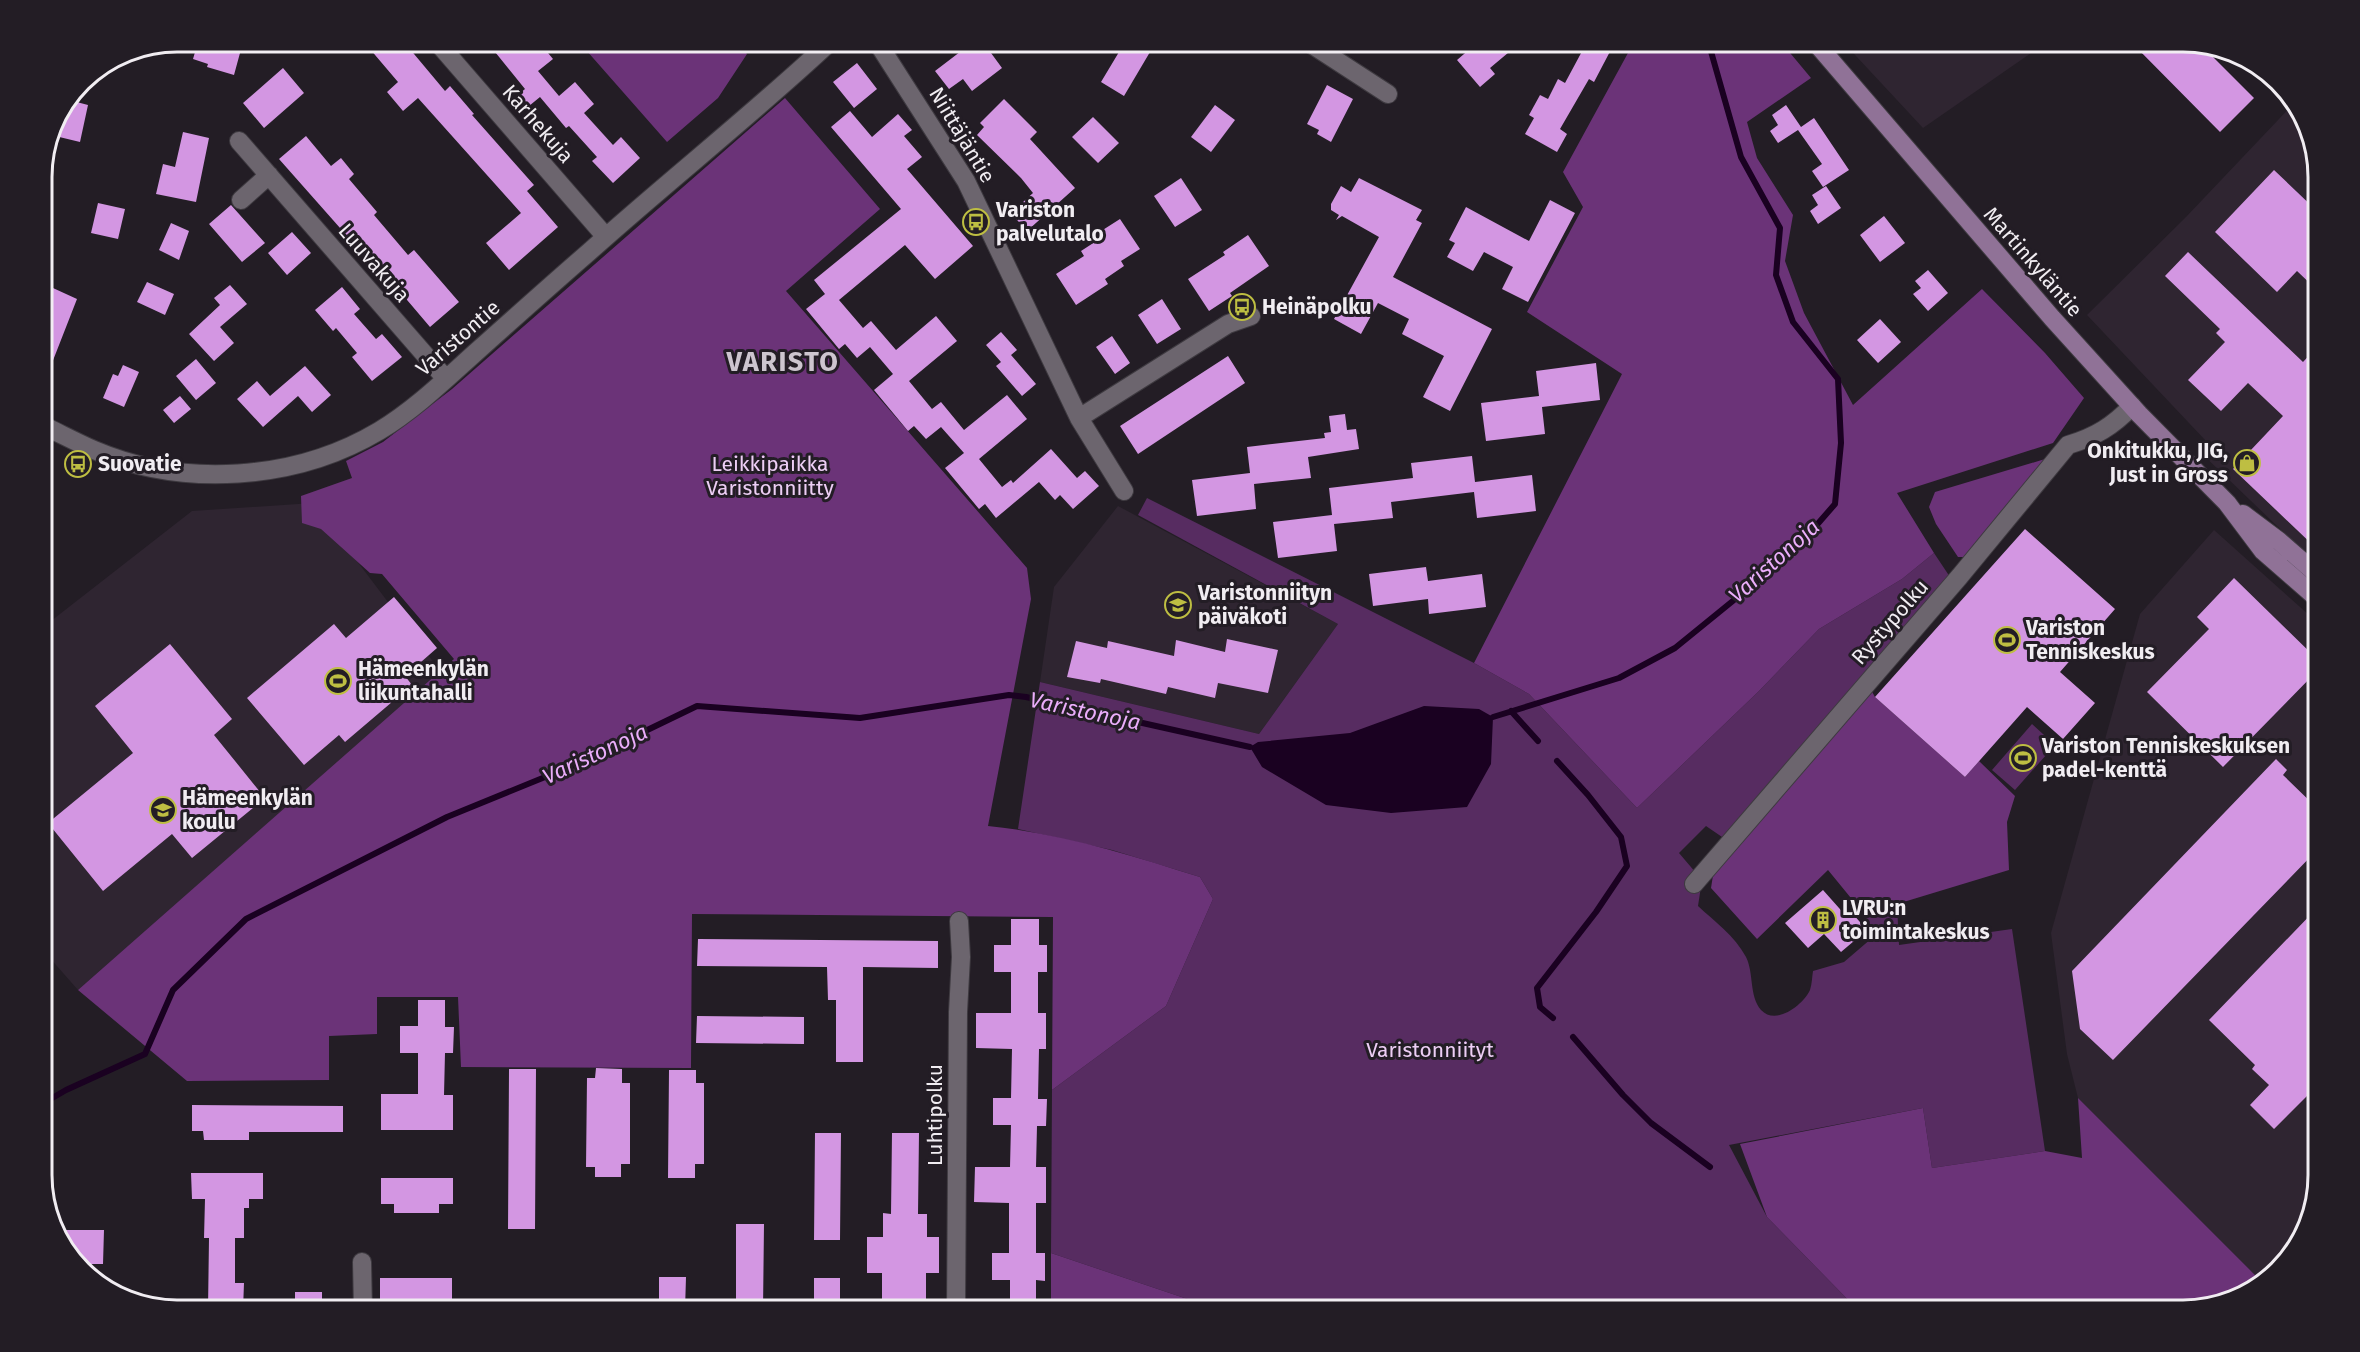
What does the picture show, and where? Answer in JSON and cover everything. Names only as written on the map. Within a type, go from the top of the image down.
[{"type":"main road","name":"Martinkyläntie","points":[[1824,52],[2045,310],[2132,406],[2226,503],[2263,551],[2307,590]]},
{"type":"main road","name":"Martinkyläntie","points":[[2226,503],[2279,541],[2307,565]]},
{"type":"street","name":"Karhekuja","points":[[446,52],[606,237]]},
{"type":"street","name":"Varistontie","points":[[53,429],[95,450],[141,465],[204,473],[241,474],[293,467],[332,454],[378,431],[446,380],[819,52]]},
{"type":"street","name":"Niittäjäntie","points":[[883,52],[966,181],[1079,418],[1124,491]]},
{"type":"street","points":[[1323,52],[1388,94]]},
{"type":"street","name":"Luuvakuja","points":[[239,141],[446,380]]},
{"type":"street","points":[[241,200],[269,176]]},
{"type":"street","points":[[1079,418],[1228,324],[1251,316]]},
{"type":"street","name":"Rystypolku","points":[[1694,884],[1960,576],[2068,445],[2084,441],[2115,424],[2132,406]]},
{"type":"street","name":"Luhtipolku","points":[[956,1300],[958,1012],[961,957],[959,921]]},
{"type":"street","points":[[362,1262],[363,1300]]},
{"type":"shaded area","points":[[1852,52],[2033,52],[1923,128]]},
{"type":"shaded area","points":[[2287,110],[2301,137],[2307,169],[2307,551],[2303,551],[2198,450],[2206,441],[2087,315],[2186,217]]},
{"type":"shaded area","name":"Hämeenkylän koulu","points":[[313,503],[441,672],[78,990],[53,962],[53,619],[192,511]]},
{"type":"shaded area","name":"Varistonniityn päiväkoti","points":[[1118,506],[1338,624],[1259,734],[1040,682],[1054,587]]},
{"type":"shaded area","points":[[2214,530],[2307,614],[2308,1175],[2303,1207],[2291,1237],[2282,1251],[2256,1276],[2078,1098],[2067,1054],[2051,933],[2140,614]]},
{"type":"shaded area","points":[[1424,706],[1479,709],[1493,717],[1491,764],[1467,807],[1391,813],[1326,805],[1262,767],[1250,747],[1258,742],[1350,733]]},
{"type":"green space","points":[[588,52],[745,52],[747,54],[718,98],[667,142]]},
{"type":"green space","points":[[1629,52],[1789,52],[1811,78],[1747,122],[1757,158],[1793,215],[1785,261],[1804,313],[1853,405],[1982,289],[2045,353],[2084,398],[2053,443],[1897,493],[1934,553],[1902,579],[1819,629],[1759,691],[1637,808],[1529,694],[1474,663],[1622,374],[1527,312],[1583,207],[1563,172]]},
{"type":"green space","name":"Leikkipaikka Varistonniitty","points":[[785,98],[880,209],[786,291],[1027,568],[1031,599],[988,826],[1068,839],[1200,877],[1213,899],[1166,1006],[1052,1090],[1053,917],[692,914],[691,1068],[461,1067],[458,997],[377,997],[377,1034],[329,1036],[329,1080],[187,1081],[78,990],[454,659],[382,574],[370,573],[321,529],[302,523],[301,496],[352,478],[346,461],[383,442],[452,389]]},
{"type":"green space","points":[[2045,459],[1968,557],[1958,557],[1936,524],[1929,507],[1935,492]]},
{"type":"green space","name":"Varistonniityt","points":[[1147,498],[1474,663],[1529,694],[1637,808],[1759,691],[1819,629],[1902,579],[1934,553],[1950,577],[1725,839],[1706,826],[1679,853],[1702,880],[1698,906],[1741,949],[1748,963],[1757,1004],[1761,1010],[1774,1016],[1788,1012],[1802,1002],[1810,990],[1813,971],[1844,962],[1872,938],[1864,914],[1897,904],[1899,945],[2012,929],[2045,1151],[1932,1168],[1923,1108],[1729,1145],[1767,1217],[1848,1300],[1190,1300],[1051,1253],[1052,1090],[1166,1006],[1213,899],[1200,877],[1112,850],[1018,829],[1040,682],[1259,734],[1338,624],[1138,515]]},
{"type":"green space","points":[[1871,690],[1875,697],[1965,777],[1979,761],[2015,796],[2007,822],[2009,870],[1864,914],[1828,870],[1757,939],[1711,888],[1714,869]]},
{"type":"green space","name":"Variston Tenniskeskuksen padel-kenttä","points":[[2032,724],[2055,745],[2015,790],[1992,770]]},
{"type":"green space","points":[[2078,1098],[2256,1276],[2231,1290],[2183,1300],[1848,1300],[1767,1217],[1740,1144],[1923,1108],[1932,1168],[2045,1151],[2082,1158]]},
{"type":"green space","points":[[1051,1253],[1190,1300],[1051,1300]]},
{"type":"building","points":[[195,52],[240,52],[234,75],[207,67],[208,64],[193,59]]},
{"type":"building","points":[[372,52],[412,52],[445,91],[450,86],[474,114],[472,115],[534,185],[527,191],[558,227],[509,270],[486,243],[521,213],[418,98],[403,111],[387,92],[398,82]]},
{"type":"building","points":[[495,52],[547,52],[553,59],[538,71],[559,96],[575,82],[594,104],[584,113],[613,145],[621,137],[640,158],[613,183],[592,161],[597,157],[569,126],[566,128],[540,97],[529,106],[519,94],[525,89]]},
{"type":"building","points":[[960,52],[990,52],[1002,68],[972,91],[963,79],[949,89],[935,71]]},
{"type":"building","points":[[1119,52],[1150,52],[1124,96],[1101,82]]},
{"type":"building","points":[[1466,52],[1509,52],[1490,68],[1495,74],[1480,87],[1457,60]]},
{"type":"building","points":[[1582,52],[1610,52],[1594,82],[1589,79],[1560,129],[1567,134],[1557,152],[1525,134],[1534,118],[1529,115],[1540,95],[1548,99],[1558,79],[1565,83]]},
{"type":"building","points":[[2141,52],[2183,52],[2213,57],[2254,98],[2220,132]]},
{"type":"building","points":[[857,63],[877,89],[854,108],[833,82]]},
{"type":"building","points":[[283,68],[304,93],[264,128],[243,103]]},
{"type":"building","points":[[1327,85],[1353,99],[1331,142],[1317,134],[1319,130],[1307,124]]},
{"type":"building","points":[[1004,99],[1037,132],[1030,139],[1075,188],[1027,231],[1011,213],[1033,193],[977,135],[984,127],[980,123]]},
{"type":"building","points":[[77,102],[88,105],[80,142],[59,137],[65,122]]},
{"type":"building","points":[[1215,105],[1235,120],[1211,152],[1191,137]]},
{"type":"building","points":[[1786,105],[1801,127],[1814,118],[1849,170],[1823,187],[1812,171],[1822,164],[1798,130],[1778,143],[1770,131],[1778,125],[1772,115]]},
{"type":"building","points":[[850,111],[872,137],[898,114],[912,130],[904,136],[922,157],[907,169],[973,246],[935,279],[905,245],[839,300],[863,328],[871,321],[896,350],[936,316],[957,341],[909,381],[932,409],[941,402],[964,430],[1007,395],[1027,419],[979,459],[1002,487],[1011,480],[1013,483],[1051,449],[1077,478],[1085,471],[1099,486],[1073,509],[1060,495],[1055,500],[1039,482],[996,518],[985,504],[979,509],[945,468],[964,453],[941,427],[926,439],[914,426],[908,431],[874,390],[893,374],[870,347],[857,358],[845,344],[839,349],[806,309],[825,294],[814,280],[901,209],[831,127]]},
{"type":"building","points":[[1093,117],[1119,143],[1098,163],[1072,137]]},
{"type":"building","points":[[183,132],[209,138],[196,202],[156,194],[163,164],[175,167]]},
{"type":"building","points":[[306,136],[331,166],[341,158],[354,174],[349,179],[377,212],[374,215],[408,255],[414,250],[459,302],[430,327],[350,235],[348,237],[279,159]]},
{"type":"building","points":[[2274,170],[2307,202],[2307,281],[2297,271],[2277,292],[2215,232]]},
{"type":"building","points":[[1181,178],[1202,210],[1175,227],[1154,196]]},
{"type":"building","points":[[1359,178],[1422,210],[1416,220],[1422,223],[1393,277],[1492,329],[1450,411],[1423,397],[1444,356],[1402,334],[1409,319],[1378,303],[1361,334],[1334,319],[1379,237],[1342,216],[1336,220],[1339,215],[1331,210],[1331,204],[1341,186],[1351,192]]},
{"type":"building","points":[[1826,186],[1841,208],[1818,224],[1810,211],[1818,205],[1812,195]]},
{"type":"building","points":[[1550,200],[1575,213],[1528,302],[1502,289],[1513,267],[1484,252],[1473,271],[1447,257],[1455,243],[1449,240],[1466,207],[1529,241]]},
{"type":"building","points":[[98,203],[125,209],[118,239],[91,233]]},
{"type":"building","points":[[231,205],[265,243],[242,262],[209,224]]},
{"type":"building","points":[[1884,216],[1905,243],[1880,262],[1860,235]]},
{"type":"building","points":[[1120,219],[1140,249],[1121,261],[1124,266],[1105,279],[1108,284],[1076,305],[1056,274],[1084,256],[1081,251],[1101,238],[1098,233]]},
{"type":"building","points":[[171,223],[189,231],[179,260],[159,250]]},
{"type":"building","points":[[292,232],[311,253],[287,275],[268,253]]},
{"type":"building","points":[[1248,235],[1269,266],[1230,293],[1232,296],[1209,311],[1188,279],[1225,255],[1223,252]]},
{"type":"building","points":[[2188,252],[2303,362],[2307,358],[2307,540],[2233,469],[2283,416],[2248,383],[2221,411],[2188,380],[2225,342],[2216,333],[2220,329],[2165,276]]},
{"type":"building","points":[[1928,270],[1948,293],[1928,311],[1913,294],[1921,288],[1915,281]]},
{"type":"building","points":[[147,282],[174,294],[165,315],[137,302]]},
{"type":"building","points":[[230,285],[247,304],[220,327],[234,343],[214,361],[189,334],[220,305],[214,298]]},
{"type":"building","points":[[342,287],[360,309],[354,314],[376,339],[382,334],[402,357],[372,381],[352,357],[357,353],[336,328],[333,331],[315,310]]},
{"type":"building","points":[[53,288],[77,299],[53,360]]},
{"type":"building","points":[[1162,299],[1181,329],[1157,344],[1138,315]]},
{"type":"building","points":[[1880,319],[1901,342],[1878,363],[1857,340]]},
{"type":"building","points":[[1001,332],[1017,350],[1011,355],[1036,384],[1022,396],[996,366],[1001,362],[986,345]]},
{"type":"building","points":[[1112,336],[1130,363],[1115,374],[1096,347]]},
{"type":"building","points":[[1228,356],[1245,383],[1138,454],[1120,426]]},
{"type":"building","points":[[196,359],[216,383],[196,400],[176,376]]},
{"type":"building","points":[[1596,363],[1600,400],[1542,407],[1545,434],[1486,441],[1481,403],[1539,396],[1536,371]]},
{"type":"building","points":[[123,365],[139,372],[124,407],[103,398],[113,374],[118,376]]},
{"type":"building","points":[[305,366],[331,395],[312,412],[298,396],[263,427],[237,399],[257,381],[270,396]]},
{"type":"building","points":[[180,396],[191,409],[174,423],[163,410]]},
{"type":"building","points":[[1345,414],[1347,430],[1356,429],[1359,449],[1308,457],[1311,478],[1254,484],[1256,509],[1197,516],[1192,480],[1250,473],[1247,447],[1325,438],[1324,433],[1331,432],[1329,416]]},
{"type":"building","points":[[1472,456],[1475,482],[1532,475],[1536,511],[1477,518],[1474,492],[1391,502],[1393,518],[1334,524],[1337,551],[1278,558],[1273,522],[1332,515],[1329,488],[1413,478],[1411,463]]},
{"type":"building","name":"Variston Tenniskeskus","points":[[2025,529],[2115,609],[2060,672],[2095,703],[2063,739],[2027,707],[1965,777],[1875,697]]},
{"type":"building","points":[[1426,567],[1428,581],[1482,574],[1486,607],[1429,614],[1428,599],[1373,606],[1369,574]]},
{"type":"building","points":[[2234,578],[2307,650],[2308,681],[2223,767],[2147,692],[2209,629],[2197,617]]},
{"type":"building","name":"Hämeenkylän liikuntahalli","points":[[394,597],[437,648],[405,676],[412,685],[345,742],[339,735],[304,765],[247,698],[334,624],[346,638]]},
{"type":"building","name":"Varistonniityn päiväkoti","points":[[1227,639],[1278,650],[1268,693],[1218,683],[1215,698],[1168,687],[1166,694],[1101,679],[1100,683],[1067,677],[1076,641],[1107,648],[1108,641],[1174,656],[1176,640],[1225,652]]},
{"type":"building","name":"Hämeenkylän koulu","points":[[170,644],[232,719],[214,735],[265,798],[192,858],[172,834],[103,891],[53,829],[53,819],[133,753],[95,706]]},
{"type":"building","points":[[2276,759],[2287,770],[2283,775],[2308,799],[2308,860],[2113,1060],[2080,1029],[2072,971]]},
{"type":"building","name":"LVRU:n toimintakeskus","points":[[1823,890],[1847,917],[1852,913],[1867,930],[1841,952],[1824,934],[1808,948],[1785,923]]},
{"type":"building","points":[[2308,918],[2308,1095],[2274,1129],[2250,1105],[2269,1085],[2252,1069],[2255,1065],[2209,1020]]},
{"type":"building","points":[[1011,919],[1039,919],[1039,945],[1047,945],[1047,972],[1038,972],[1038,1013],[1046,1013],[1046,1049],[1039,1049],[1038,1099],[1047,1099],[1046,1126],[1037,1126],[1036,1167],[1046,1167],[1046,1203],[1036,1203],[1036,1253],[1045,1253],[1045,1281],[1036,1280],[1036,1300],[1010,1300],[1010,1280],[992,1280],[992,1253],[1009,1253],[1009,1203],[974,1202],[975,1167],[1010,1167],[1011,1125],[993,1125],[993,1098],[1011,1098],[1012,1049],[976,1048],[976,1013],[1011,1013],[1011,972],[994,972],[994,945],[1011,945]]},
{"type":"building","points":[[698,939],[938,941],[938,968],[863,967],[863,1062],[836,1062],[836,1000],[828,1000],[827,967],[697,966]]},
{"type":"building","points":[[418,1000],[445,1000],[445,1027],[454,1027],[453,1053],[445,1053],[444,1095],[453,1095],[453,1130],[381,1130],[381,1094],[418,1094],[418,1053],[400,1053],[400,1026],[418,1026]]},
{"type":"building","points":[[697,1016],[804,1017],[804,1044],[696,1043]]},
{"type":"building","points":[[596,1068],[622,1069],[622,1083],[630,1083],[630,1164],[621,1164],[621,1177],[595,1177],[595,1167],[586,1167],[587,1078],[595,1078]]},
{"type":"building","points":[[509,1069],[536,1069],[535,1229],[508,1229]]},
{"type":"building","points":[[669,1070],[696,1070],[696,1083],[704,1083],[704,1164],[695,1164],[695,1178],[668,1178]]},
{"type":"building","points":[[192,1105],[343,1106],[343,1132],[249,1132],[249,1140],[204,1140],[203,1131],[192,1131]]},
{"type":"building","points":[[815,1133],[841,1133],[840,1240],[814,1240]]},
{"type":"building","points":[[892,1133],[919,1133],[918,1214],[927,1214],[927,1237],[939,1237],[939,1273],[926,1273],[926,1300],[882,1300],[882,1273],[867,1273],[867,1237],[883,1237],[883,1213],[891,1214]]},
{"type":"building","points":[[191,1173],[263,1173],[263,1199],[249,1199],[249,1208],[244,1208],[244,1238],[235,1238],[235,1283],[244,1283],[243,1300],[208,1300],[209,1238],[204,1238],[205,1199],[192,1199]]},
{"type":"building","points":[[381,1178],[453,1178],[453,1204],[439,1204],[439,1213],[394,1213],[394,1204],[381,1204]]},
{"type":"building","points":[[736,1224],[764,1224],[763,1300],[736,1300]]},
{"type":"building","points":[[65,1230],[104,1230],[103,1264],[90,1264]]},
{"type":"building","points":[[659,1277],[686,1277],[685,1300],[659,1300]]},
{"type":"building","points":[[380,1278],[452,1278],[452,1300],[380,1300]]},
{"type":"building","points":[[814,1278],[840,1278],[840,1300],[814,1300]]},
{"type":"building","points":[[295,1292],[322,1292],[322,1300],[295,1300]]},
{"type":"waterway","name":"Varistonoja","points":[[1493,717],[1619,678],[1675,648],[1750,587],[1808,535],[1835,504],[1841,443],[1838,379],[1793,322],[1776,275],[1780,228],[1741,157],[1711,52]]},
{"type":"waterway","name":"Varistonoja","points":[[53,1098],[145,1054],[173,990],[246,919],[447,817],[577,764],[697,706],[860,718],[1009,695],[1250,747]]},
{"type":"waterway","points":[[1511,711],[1538,741]]},
{"type":"waterway","points":[[1553,1018],[1540,1007],[1537,988],[1596,912],[1627,866],[1621,837],[1588,795],[1557,761]]},
{"type":"waterway","points":[[1573,1037],[1623,1095],[1651,1123],[1710,1167]]},
{"type":"place","name":"Variston palvelutalo","points":[[976,222]]},
{"type":"place","name":"Heinäpolku","points":[[1242,307]]},
{"type":"place","name":"Onkitukku, JIG, Just in Gross","points":[[2247,463]]},
{"type":"place","name":"Suovatie","points":[[78,464]]},
{"type":"place","name":"Varistonniityn päiväkoti","points":[[1178,605]]},
{"type":"place","name":"Variston Tenniskeskus","points":[[2007,640]]},
{"type":"place","name":"Hämeenkylän liikuntahalli","points":[[338,681]]},
{"type":"place","name":"Variston Tenniskeskuksen padel-kenttä","points":[[2023,758]]},
{"type":"place","name":"Hämeenkylän koulu","points":[[163,810]]},
{"type":"place","name":"LVRU:n toimintakeskus","points":[[1823,920]]},
{"type":"district","name":"VARISTO","points":[[783,362]]}]
